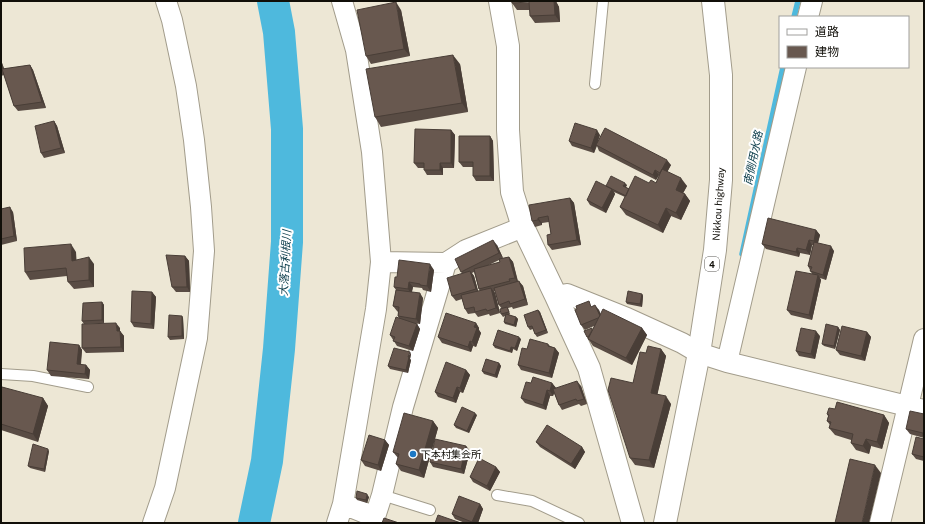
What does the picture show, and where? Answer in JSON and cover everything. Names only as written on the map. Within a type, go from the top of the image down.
[{"type":"main road","points":[[500,1],[508,46],[508,130],[512,192],[523,226],[589,368],[633,523]]},
{"type":"main road","name":"Nikkou highway","points":[[665,523],[699,353],[714,250],[720,180],[721,75],[713,1]]},
{"type":"street","points":[[153,523],[165,488],[197,338],[204,251],[190,109],[172,20],[166,1]]},
{"type":"street","points":[[337,523],[344,504],[376,309],[381,262],[372,152],[356,50],[342,1]]},
{"type":"street","points":[[808,16],[812,1]]},
{"type":"street","points":[[727,362],[796,68]]},
{"type":"street","points":[[381,262],[446,263],[466,250],[523,226]]},
{"type":"street","points":[[344,504],[374,520],[382,495],[403,407],[446,263]]},
{"type":"street","points":[[556,296],[567,294],[627,318],[682,343],[699,353],[727,362],[916,408]]},
{"type":"street","points":[[880,523],[916,408],[924,339]]},
{"type":"lane","points":[[595,84],[603,1]]},
{"type":"lane","points":[[1,374],[33,376],[88,387]]},
{"type":"lane","points":[[382,495],[430,510]]},
{"type":"lane","points":[[497,495],[532,501],[579,523]]},
{"type":"building","points":[[512,1],[554,1],[555,15],[530,16],[529,2],[512,3]]},
{"type":"building","points":[[396,2],[404,49],[366,56],[357,10]]},
{"type":"building","points":[[453,55],[462,103],[375,117],[366,69]]},
{"type":"building","points":[[30,65],[42,102],[14,106],[2,69]]},
{"type":"building","points":[[54,121],[61,148],[41,153],[35,126]]},
{"type":"building","points":[[575,123],[597,130],[591,148],[569,141]]},
{"type":"building","points":[[605,128],[667,160],[660,173],[655,170],[653,175],[596,145]]},
{"type":"building","points":[[415,129],[451,130],[451,163],[440,163],[440,170],[424,170],[424,163],[414,163]]},
{"type":"building","points":[[459,136],[490,136],[490,176],[473,176],[473,162],[459,162]]},
{"type":"building","points":[[662,169],[681,178],[676,190],[685,194],[676,213],[666,208],[658,225],[620,207],[635,176],[649,183],[651,180],[656,183]]},
{"type":"building","points":[[611,176],[625,183],[623,186],[629,189],[626,196],[606,186]]},
{"type":"building","points":[[596,181],[612,189],[602,208],[587,200]]},
{"type":"building","points":[[570,198],[577,240],[548,245],[547,235],[551,234],[548,216],[532,221],[529,205]]},
{"type":"building","points":[[10,207],[14,236],[1,239],[1,209]]},
{"type":"building","points":[[768,218],[816,230],[814,241],[809,240],[806,250],[797,248],[796,252],[762,244]]},
{"type":"building","points":[[493,240],[499,253],[461,272],[455,259]]},
{"type":"building","points":[[814,242],[831,246],[823,275],[810,271],[812,267],[808,266]]},
{"type":"building","points":[[71,244],[72,261],[89,257],[89,280],[68,282],[66,268],[25,272],[24,248]]},
{"type":"building","points":[[166,255],[185,256],[187,287],[172,287]]},
{"type":"building","points":[[509,257],[515,278],[509,279],[510,281],[479,289],[474,269],[500,262],[499,259]]},
{"type":"building","points":[[399,260],[430,264],[427,286],[409,282],[408,289],[394,287]]},
{"type":"building","points":[[470,271],[476,289],[452,296],[447,278]]},
{"type":"building","points":[[796,271],[818,275],[809,315],[787,310]]},
{"type":"building","points":[[519,281],[525,299],[510,304],[509,301],[499,305],[494,288]]},
{"type":"building","points":[[491,288],[496,308],[487,311],[486,309],[475,312],[474,307],[465,309],[461,295]]},
{"type":"building","points":[[396,290],[420,293],[416,319],[398,316],[399,307],[393,306]]},
{"type":"building","points":[[132,291],[152,292],[151,324],[131,322]]},
{"type":"building","points":[[628,291],[642,294],[640,304],[626,302]]},
{"type":"building","points":[[589,301],[591,307],[595,305],[600,316],[581,325],[575,310],[577,309],[576,306]]},
{"type":"building","points":[[102,302],[102,320],[82,321],[83,303]]},
{"type":"building","points":[[507,307],[509,312],[501,314],[500,309]]},
{"type":"building","points":[[603,309],[642,328],[626,358],[588,339]]},
{"type":"building","points":[[538,310],[546,330],[535,334],[532,326],[528,327],[524,315]]},
{"type":"building","points":[[446,313],[476,323],[474,327],[477,328],[472,342],[470,341],[468,347],[438,337]]},
{"type":"building","points":[[506,314],[516,317],[514,325],[504,322]]},
{"type":"building","points":[[169,315],[182,316],[182,336],[168,337]]},
{"type":"building","points":[[396,317],[417,324],[409,346],[393,341],[395,337],[390,335]]},
{"type":"building","points":[[116,323],[117,331],[120,331],[121,347],[82,348],[82,324]]},
{"type":"building","points":[[826,324],[838,327],[834,346],[822,344]]},
{"type":"building","points":[[842,326],[867,332],[861,356],[836,350]]},
{"type":"building","points":[[592,328],[589,336],[587,337],[584,331]]},
{"type":"building","points":[[801,328],[816,331],[811,354],[796,351]]},
{"type":"building","points":[[498,330],[519,337],[515,348],[511,347],[510,351],[493,345]]},
{"type":"building","points":[[530,339],[548,344],[548,346],[555,348],[549,373],[518,365],[522,348],[527,349]]},
{"type":"building","points":[[50,342],[79,345],[77,364],[86,365],[85,374],[47,370]]},
{"type":"building","points":[[648,346],[661,349],[651,393],[666,396],[649,460],[630,458],[608,390],[611,378],[633,383],[640,352],[646,353]]},
{"type":"building","points":[[394,348],[410,352],[406,370],[388,366]]},
{"type":"building","points":[[486,359],[499,363],[495,375],[482,371]]},
{"type":"building","points":[[446,362],[466,370],[460,388],[457,387],[453,398],[435,392]]},
{"type":"building","points":[[533,377],[552,383],[550,391],[547,390],[543,405],[521,398],[526,382],[531,383]]},
{"type":"building","points":[[577,381],[584,399],[577,401],[576,399],[559,405],[553,389]]},
{"type":"building","points":[[2,387],[43,398],[33,434],[1,424]]},
{"type":"building","points":[[837,402],[884,415],[877,442],[866,439],[863,446],[851,443],[853,434],[829,428],[831,422],[827,421],[829,415],[827,414],[829,408],[835,409]]},
{"type":"building","points":[[462,407],[475,413],[467,431],[454,425]]},
{"type":"building","points":[[910,411],[924,414],[924,436],[923,433],[906,429]]},
{"type":"building","points":[[404,413],[433,421],[419,470],[396,464],[399,454],[393,452]]},
{"type":"building","points":[[547,425],[582,447],[571,464],[536,442]]},
{"type":"building","points":[[369,435],[385,440],[378,465],[361,460]]},
{"type":"building","points":[[916,437],[924,439],[924,457],[912,454]]},
{"type":"building","points":[[435,439],[466,446],[461,469],[430,462]]},
{"type":"building","points":[[33,444],[48,449],[44,469],[28,466]]},
{"type":"building","points":[[479,458],[496,467],[487,486],[470,477]]},
{"type":"building","points":[[850,459],[875,465],[862,523],[835,523]]},
{"type":"building","points":[[357,491],[367,494],[366,500],[356,498]]},
{"type":"building","points":[[459,496],[480,504],[472,522],[452,514]]},
{"type":"building","points":[[438,515],[461,523],[435,523]]},
{"type":"building","points":[[384,518],[399,523],[382,523]]},
{"type":"waterway","name":"大落古利根川","points":[[254,523],[267,461],[279,349],[287,242],[287,129],[279,32],[273,1]]},
{"type":"waterway","name":"南側用水路","points":[[794,16],[798,1]]},
{"type":"waterway","name":"南側用水路","points":[[742,254],[783,68]]},
{"type":"place","name":"下本村集会所","points":[[413,454]]}]
